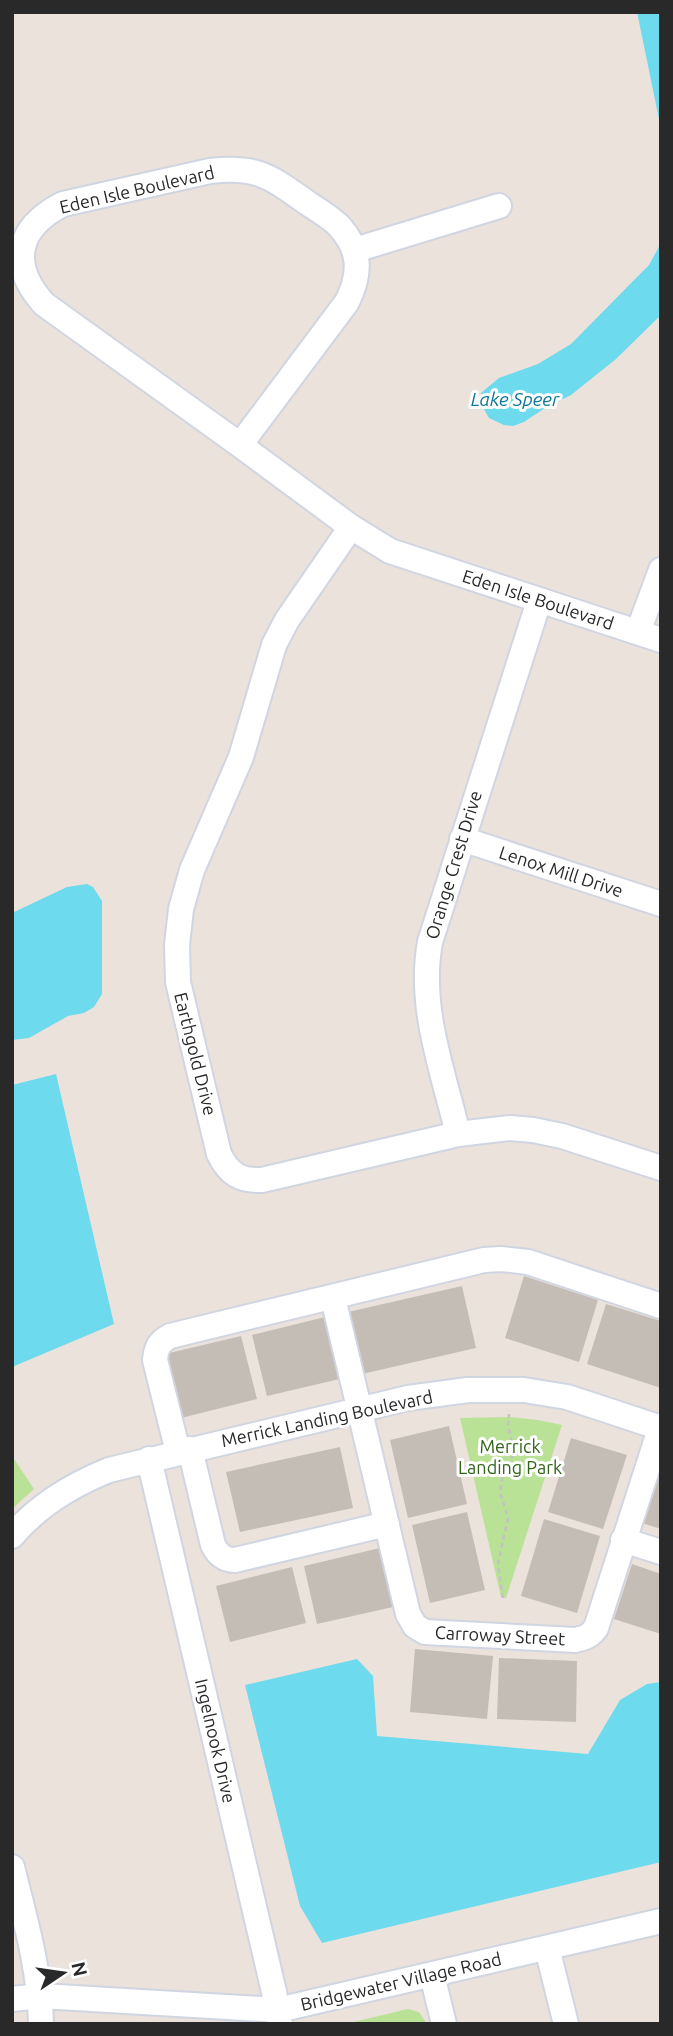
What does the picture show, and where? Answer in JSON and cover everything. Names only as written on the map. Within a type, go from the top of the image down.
[{"type":"street","name":"Eden Isle Boulevard","points":[[355,250],[340,226],[270,177],[233,168],[63,204],[48,212],[32,226],[24,242],[22,260],[31,289],[44,304],[351,527],[390,551],[650,636]]},
{"type":"street","points":[[240,445],[347,302],[355,285],[358,266],[355,250],[499,206]]},
{"type":"street","name":"Earthgold Drive","points":[[351,527],[287,620],[274,645],[241,757],[192,870],[180,921],[177,945],[178,982],[219,1154],[225,1166],[237,1176],[248,1181],[262,1180],[458,1134],[510,1128],[562,1136],[661,1168]]},
{"type":"street","points":[[650,636],[661,570]]},
{"type":"street","name":"Orange Crest Drive","points":[[458,1134],[428,1013],[426,964],[430,942],[462,839],[539,601]]},
{"type":"street","name":"Lenox Mill Drive","points":[[462,839],[661,904]]},
{"type":"street","points":[[387,1524],[235,1560],[228,1560],[217,1552],[212,1545],[155,1360],[156,1349],[161,1341],[170,1336],[501,1259],[528,1262],[661,1306]]},
{"type":"street","name":"Carroway Street","points":[[333,1298],[408,1614],[415,1626],[425,1632],[584,1639],[590,1635],[596,1628],[661,1427]]},
{"type":"street","name":"Merrick Landing Boulevard","points":[[12,1536],[43,1506],[78,1482],[108,1470],[408,1398],[468,1390],[524,1390],[567,1397],[661,1427]]},
{"type":"street","name":"Ingelnook Drive","points":[[149,1459],[279,2017]]},
{"type":"street","points":[[623,1540],[661,1552]]},
{"type":"street","points":[[12,1867],[36,1966],[41,1996],[41,2024]]},
{"type":"street","name":"Bridgewater Village Road","points":[[12,1999],[41,1996],[163,2014],[279,2017],[432,1975],[661,1921]]},
{"type":"street","points":[[547,1948],[566,2024]]},
{"type":"street","points":[[432,1975],[444,2024]]},
{"type":"path","points":[[503,1598],[498,1564],[508,1518],[499,1492],[503,1475],[514,1452],[508,1425],[509,1414]]},
{"type":"green space","name":"Merrick Landing Park","points":[[509,1417],[562,1425],[506,1598],[501,1597],[460,1418]]},
{"type":"green space","points":[[12,1456],[34,1489],[12,1509]]},
{"type":"green space","points":[[408,2009],[419,2012],[427,2024],[345,2024]]},
{"type":"water","points":[[637,12],[661,12],[661,129]]},
{"type":"water","name":"Lake Speer","points":[[661,243],[661,315],[616,359],[571,395],[513,426],[489,418],[480,402],[481,393],[499,378],[538,364],[571,344],[649,265]]},
{"type":"water","points":[[87,884],[93,887],[102,901],[102,994],[94,1007],[84,1013],[68,1016],[29,1038],[12,1040],[12,913],[67,887]]},
{"type":"water","points":[[56,1074],[114,1324],[12,1367],[12,1085]]},
{"type":"water","points":[[357,1659],[373,1676],[377,1736],[588,1754],[620,1700],[647,1684],[661,1682],[661,1862],[322,1943],[300,1906],[245,1685]]},
{"type":"building","points":[[524,1276],[598,1300],[579,1362],[505,1338]]},
{"type":"building","points":[[462,1286],[476,1348],[362,1374],[348,1312]]},
{"type":"building","points":[[606,1304],[661,1321],[661,1388],[587,1364]]},
{"type":"building","points":[[329,1316],[344,1378],[267,1396],[252,1335]]},
{"type":"building","points":[[241,1336],[257,1399],[181,1418],[165,1354]]},
{"type":"building","points":[[449,1426],[467,1504],[408,1518],[390,1440]]},
{"type":"building","points":[[571,1438],[627,1455],[603,1529],[548,1512]]},
{"type":"building","points":[[340,1447],[353,1508],[240,1532],[226,1472]]},
{"type":"building","points":[[661,1464],[661,1529],[642,1523]]},
{"type":"building","points":[[467,1512],[485,1590],[430,1603],[412,1525]]},
{"type":"building","points":[[544,1519],[600,1536],[577,1613],[521,1596]]},
{"type":"building","points":[[380,1548],[393,1607],[317,1624],[304,1566]]},
{"type":"building","points":[[632,1564],[661,1574],[661,1634],[614,1619]]},
{"type":"building","points":[[292,1567],[306,1623],[230,1642],[216,1586]]},
{"type":"building","points":[[415,1649],[493,1656],[487,1719],[410,1712]]},
{"type":"building","points":[[499,1658],[577,1661],[576,1722],[497,1719]]}]
